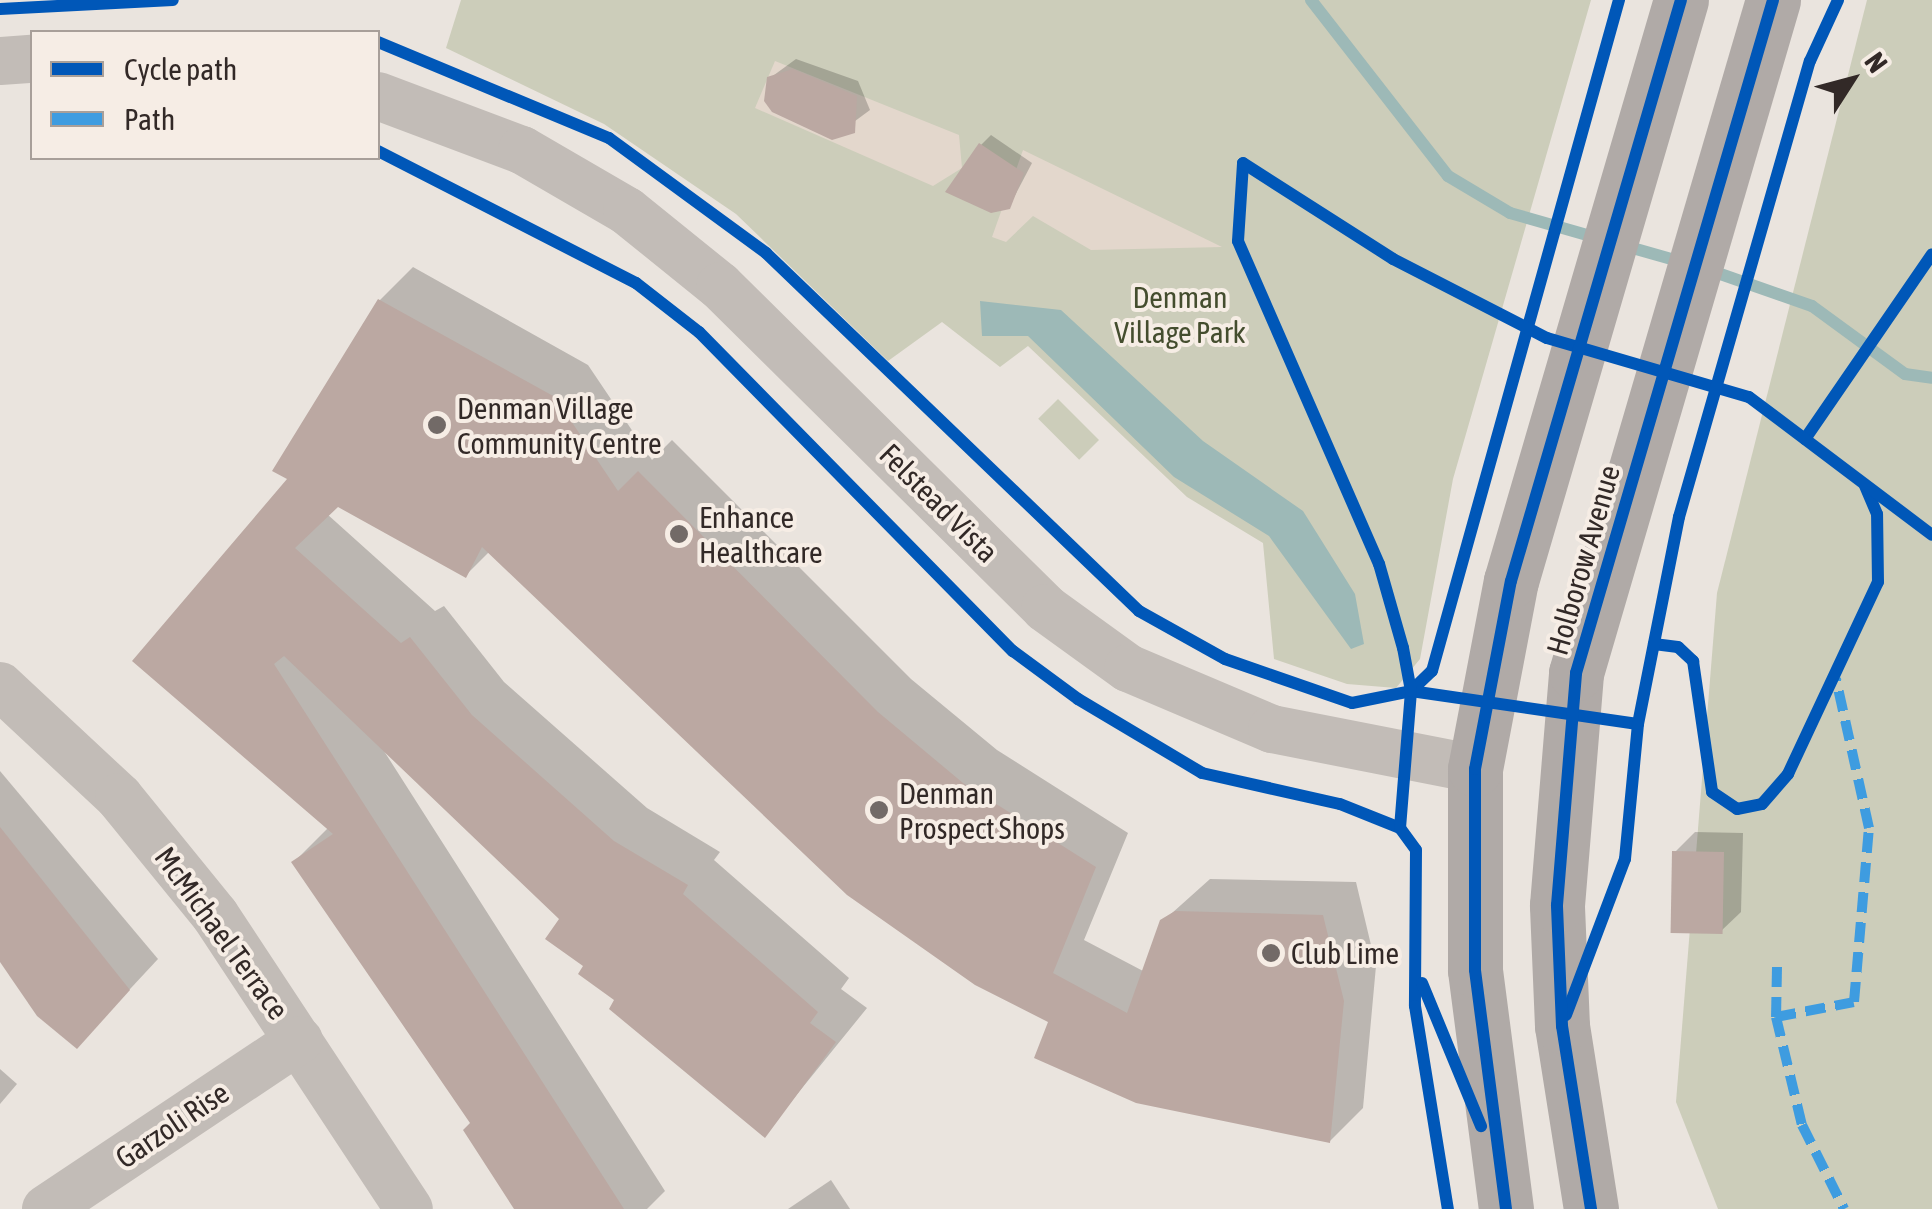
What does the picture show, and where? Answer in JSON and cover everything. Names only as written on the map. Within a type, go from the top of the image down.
[{"type":"main road","name":"Holborow Avenue","points":[[1506,1209],[1475,970],[1475,768],[1512,581],[1680,3]]},
{"type":"main road","name":"Holborow Avenue","points":[[1592,1209],[1562,1026],[1562,784],[1593,606],[1767,20]]},
{"type":"main road","name":"Felstead Vista","points":[[1475,768],[1562,784]]},
{"type":"street","points":[[0,61],[30,59]]},
{"type":"street","name":"Felstead Vista","points":[[380,97],[494,138],[627,212],[720,286],[1045,608],[1128,668],[1272,730],[1475,768]]},
{"type":"street","name":"McMichael Terrace","points":[[0,686],[119,797],[215,915],[409,1209]]},
{"type":"street","name":"Garzoli Rise","points":[[46,1209],[299,1040]]},
{"type":"green space","name":"Denman Village Park","points":[[461,0],[1591,0],[1453,479],[1420,659],[1396,688],[1347,684],[1274,659],[1263,543],[1187,497],[1028,346],[1000,367],[942,322],[888,361],[736,214],[604,124],[446,48]]},
{"type":"green space","points":[[1867,0],[1932,0],[1932,1209],[1718,1209],[1676,1102],[1717,593]]},
{"type":"green space","points":[[1058,399],[1099,440],[1079,460],[1038,419]]},
{"type":"shaded area","points":[[775,61],[959,135],[962,168],[933,186],[755,108]]},
{"type":"shaded area","points":[[1023,150],[1222,247],[1091,250],[1033,216],[1006,242],[992,237]]},
{"type":"water","points":[[980,301],[1061,310],[1203,441],[1303,511],[1355,594],[1364,644],[1351,649],[1269,536],[1174,477],[1028,336],[982,336]]},
{"type":"building","points":[[793,69],[857,96],[855,133],[832,140],[772,112],[764,101],[767,77]]},
{"type":"building","points":[[979,143],[1024,173],[1010,209],[991,213],[945,192]]},
{"type":"building","points":[[378,299],[555,397],[618,491],[638,471],[878,712],[963,783],[1096,867],[1053,973],[1127,1013],[1160,920],[1175,911],[1323,915],[1344,1001],[1330,1143],[1136,1103],[1034,1058],[1048,1022],[975,985],[847,895],[482,547],[466,578],[338,507],[295,548],[401,643],[410,637],[472,715],[614,841],[688,885],[683,894],[818,1012],[810,1023],[836,1042],[765,1138],[609,1009],[614,1000],[578,974],[583,966],[545,939],[559,919],[284,656],[274,664],[624,1209],[514,1209],[463,1130],[470,1123],[291,862],[333,834],[132,661],[287,479],[272,471]]},
{"type":"building","points":[[0,827],[130,990],[77,1049],[37,1016],[0,962]]},
{"type":"building","points":[[1672,851],[1724,852],[1723,934],[1671,933]]},
{"type":"waterway","points":[[1311,0],[1448,176],[1510,213],[1598,238]]},
{"type":"waterway","points":[[1622,245],[1685,263]]},
{"type":"waterway","points":[[1709,270],[1812,306],[1905,374],[1932,378]]},
{"type":"marked path","points":[[1776,1017],[1854,1002],[1869,828],[1836,679]]},
{"type":"marked path","points":[[1777,967],[1776,1017],[1802,1125],[1844,1209]]},
{"type":"cycle path","points":[[0,9],[173,0]]},
{"type":"cycle path","points":[[380,43],[609,138],[766,253],[1139,611],[1225,659],[1352,703],[1411,691],[1432,671],[1619,0]]},
{"type":"cycle path","points":[[1506,1209],[1475,970],[1475,769],[1511,581],[1681,0]]},
{"type":"cycle path","points":[[1591,1209],[1562,1026],[1557,905],[1576,673],[1773,0]]},
{"type":"cycle path","points":[[1566,1015],[1625,859],[1638,724],[1679,517],[1810,61],[1838,0]]},
{"type":"cycle path","points":[[380,152],[636,283],[699,332],[1013,651],[1078,699],[1202,773],[1340,804],[1400,828],[1416,850],[1415,1006],[1448,1209]]},
{"type":"cycle path","points":[[1400,828],[1411,691],[1403,648],[1379,564],[1238,241],[1243,163],[1393,259],[1547,338],[1749,397],[1932,535]]},
{"type":"cycle path","points":[[1805,439],[1932,254]]},
{"type":"cycle path","points":[[1654,644],[1678,647],[1693,661],[1712,792],[1737,809],[1762,804],[1788,774],[1878,582],[1877,514],[1865,486]]},
{"type":"cycle path","points":[[1411,691],[1638,724]]},
{"type":"cycle path","points":[[1422,983],[1481,1126]]},
{"type":"place","name":"Denman Village Community Centre","points":[[437,425]]},
{"type":"place","name":"Enhance Healthcare","points":[[679,534]]},
{"type":"place","name":"Denman Prospect Shops","points":[[879,810]]},
{"type":"place","name":"Club Lime","points":[[1271,953]]}]
